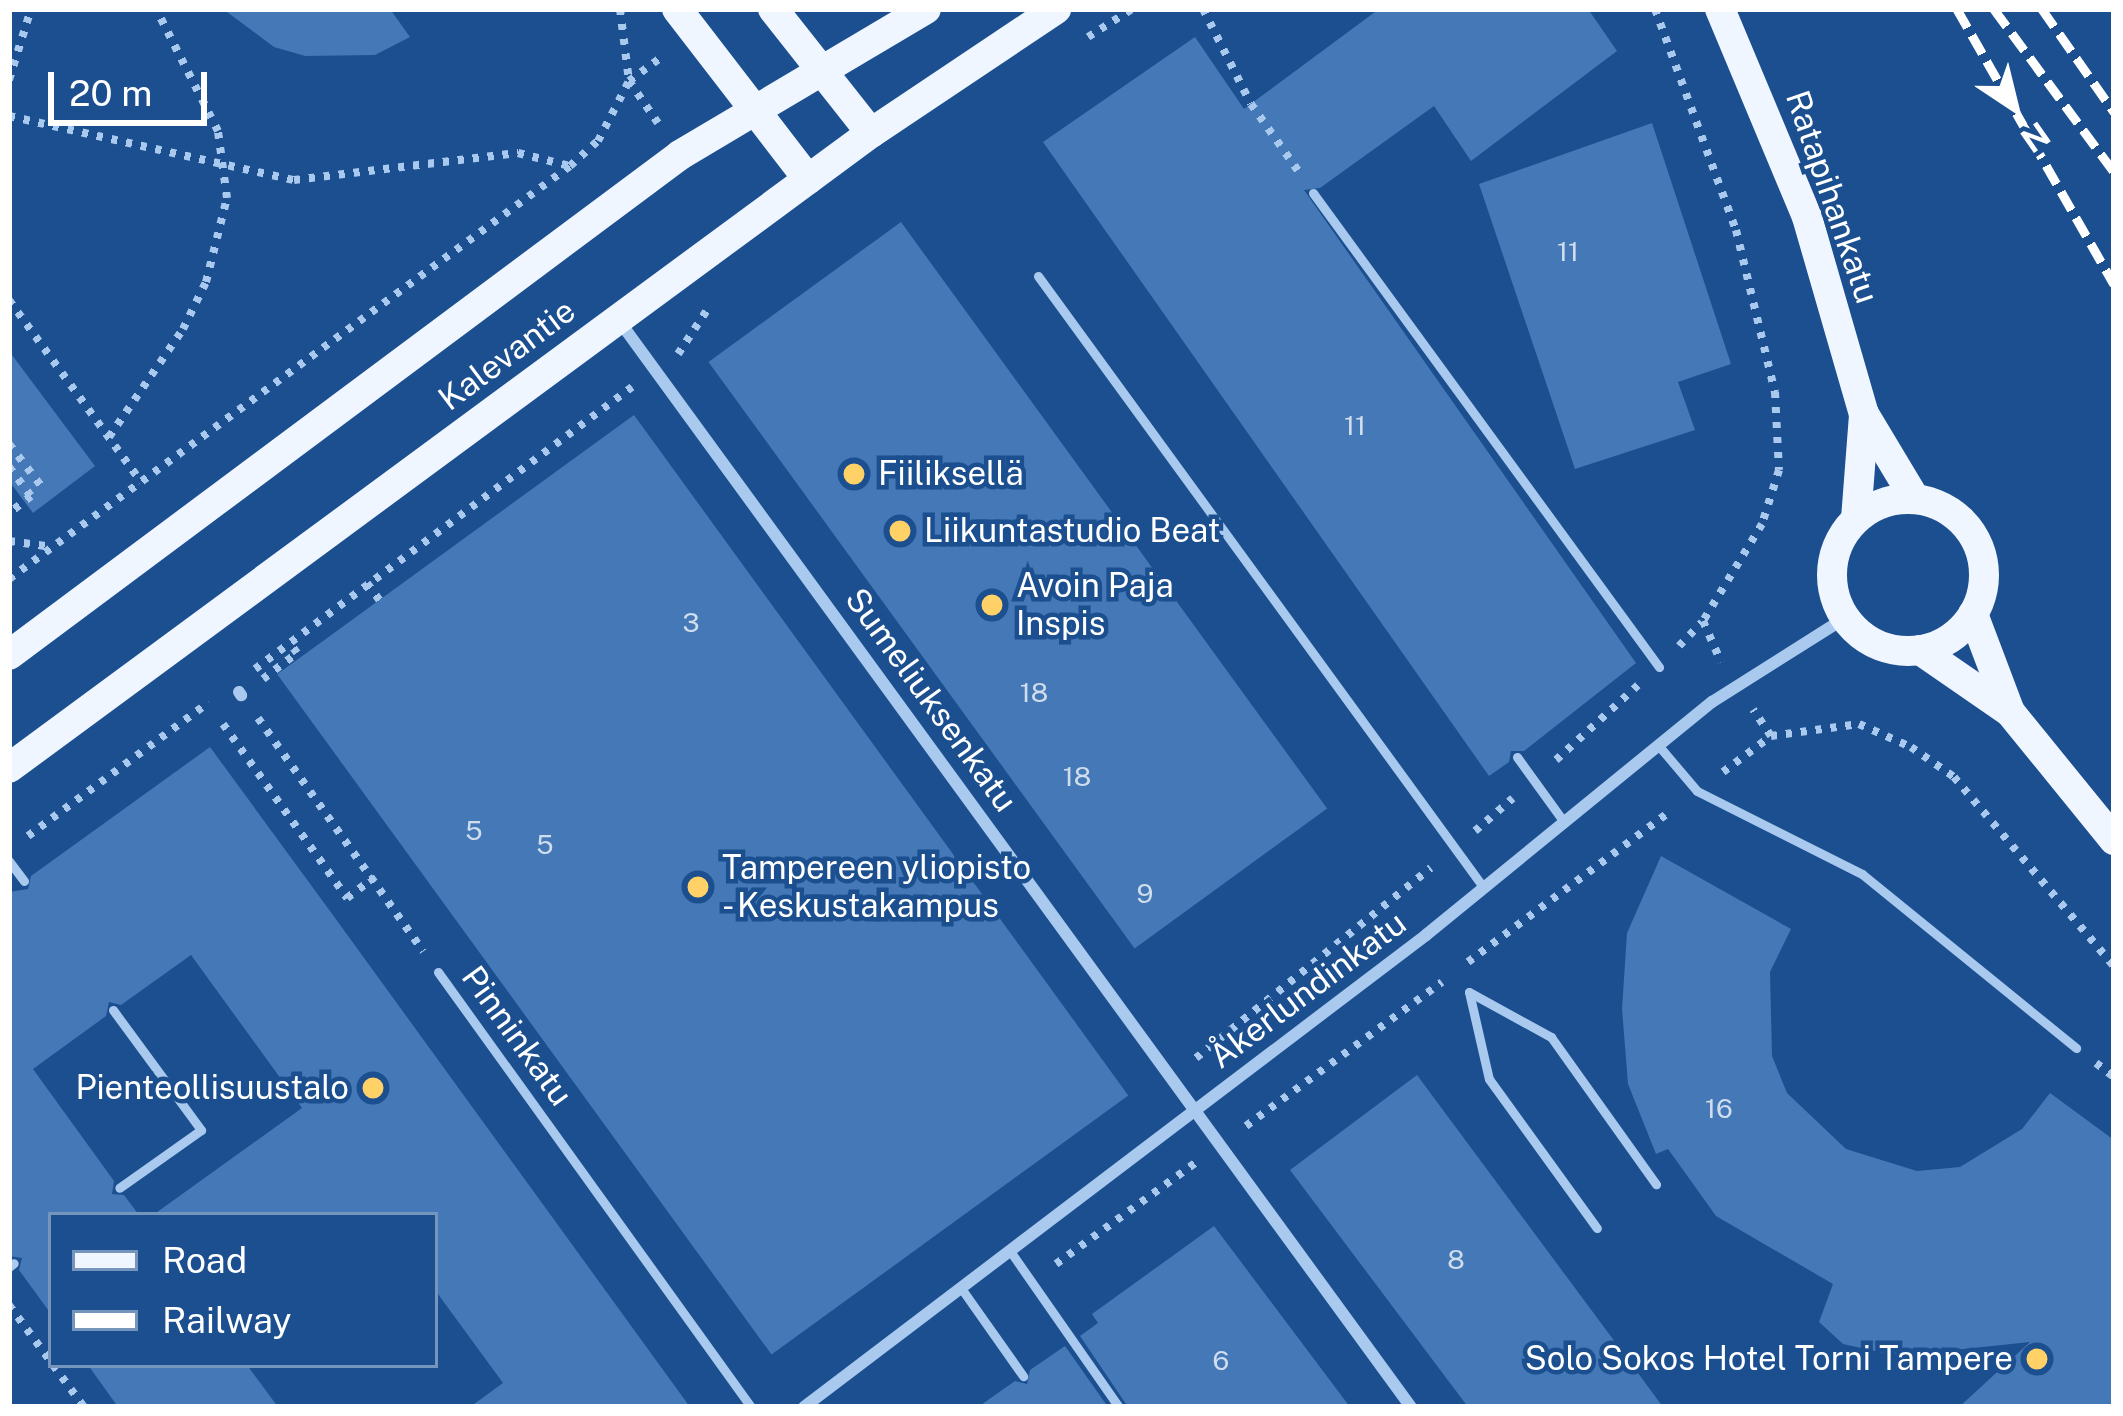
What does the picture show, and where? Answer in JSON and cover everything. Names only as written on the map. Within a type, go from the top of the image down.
[{"type":"main road","points":[[676,9],[808,179]]},
{"type":"main road","points":[[773,9],[871,133]]},
{"type":"main road","name":"Kalevantie","points":[[9,655],[753,107],[926,9]]},
{"type":"main road","name":"Kalevantie","points":[[9,769],[871,133],[1056,9]]},
{"type":"main road","name":"Ratapihankatu","points":[[1720,9],[1807,217],[1864,414],[1916,499]]},
{"type":"main road","name":"Ratapihankatu","points":[[1856,519],[1864,414]]},
{"type":"main road","points":[[1916,499],[1952,512],[1976,541],[1983,578],[1972,614],[1959,631],[1920,650],[1886,648],[1845,618],[1831,577],[1842,535],[1856,519],[1874,506],[1916,499]]},
{"type":"main road","points":[[1972,614],[2010,712]]},
{"type":"main road","points":[[1920,650],[2010,712],[2114,840]]},
{"type":"street","name":"Sumeliuksenkatu","points":[[617,318],[1411,1407]]},
{"type":"street","name":"Åkerlundinkatu","points":[[804,1407],[1484,888],[1736,685],[1845,618]]},
{"type":"lane","points":[[1313,193],[1659,667]]},
{"type":"lane","points":[[1037,276],[1484,888]]},
{"type":"lane","points":[[1658,746],[1697,791],[1862,874],[2076,1048]]},
{"type":"lane","points":[[1516,757],[1564,822]]},
{"type":"lane","points":[[9,861],[24,881]]},
{"type":"lane","name":"Pinninkatu","points":[[437,972],[751,1407]]},
{"type":"lane","points":[[1598,1228],[1489,1079],[1469,992],[1551,1037],[1657,1184]]},
{"type":"lane","points":[[113,1010],[201,1130],[119,1188]]},
{"type":"lane","points":[[1010,1250],[1119,1407]]},
{"type":"lane","points":[[961,1288],[1022,1376]]},
{"type":"path","points":[[9,80],[31,9]]},
{"type":"path","points":[[109,437],[151,383],[206,282],[224,227],[226,165],[200,88],[156,9]]},
{"type":"path","points":[[9,579],[598,141],[629,81],[620,9]]},
{"type":"path","points":[[1076,44],[1132,9]]},
{"type":"path","points":[[1203,9],[1250,104],[1313,193]]},
{"type":"path","points":[[1174,1080],[1534,780],[1659,667],[1703,621],[1762,524],[1781,453],[1768,345],[1742,253],[1655,9]]},
{"type":"path","points":[[9,116],[294,180],[501,153],[570,166]]},
{"type":"path","points":[[248,674],[687,347],[726,294]]},
{"type":"path","points":[[9,300],[141,482]]},
{"type":"path","points":[[9,444],[42,487]]},
{"type":"path","points":[[9,466],[31,496],[9,512]]},
{"type":"path","points":[[9,541],[53,547]]},
{"type":"path","points":[[367,583],[383,605]]},
{"type":"path","points":[[1703,621],[1736,685],[1772,736]]},
{"type":"path","points":[[258,683],[297,653],[290,644]]},
{"type":"path","points":[[19,843],[221,693]]},
{"type":"path","name":"Pinninkatu","points":[[240,693],[437,972]]},
{"type":"path","points":[[208,703],[346,898],[374,878]]},
{"type":"path","points":[[1030,1282],[1772,736],[1858,724],[1911,747],[1954,777],[2114,966]]},
{"type":"path","points":[[9,1305],[48,1359]]},
{"type":"path","points":[[55,1368],[84,1407]]},
{"type":"building","points":[[223,9],[390,9],[410,37],[375,55],[305,56],[274,47]]},
{"type":"building","points":[[1379,9],[1588,9],[1617,51],[1471,161],[1434,106],[1320,188],[1304,190],[1636,663],[1524,751],[1511,751],[1509,762],[1489,776],[1043,142],[1195,37],[1244,109]]},
{"type":"building","points":[[1652,123],[1731,364],[1678,382],[1695,430],[1575,469],[1479,184]]},
{"type":"building","points":[[901,222],[1327,809],[1135,948],[708,362]]},
{"type":"building","points":[[9,351],[95,466],[33,513],[9,481]]},
{"type":"building","name":"Tampereen yliopisto - Keskustakampus","points":[[634,415],[1128,1095],[772,1355],[277,674]]},
{"type":"building","name":"Pienteollisuustalo","points":[[210,747],[690,1407],[470,1407],[503,1383],[438,1294],[438,1212],[157,1212],[302,1108],[191,955],[121,1005],[109,1002],[106,1016],[33,1069],[114,1181],[112,1194],[124,1195],[137,1212],[48,1212],[48,1310],[19,1270],[22,1258],[9,1256],[9,892],[28,889],[31,876]]},
{"type":"building","points":[[1661,856],[1791,929],[1770,972],[1772,1056],[1787,1093],[1846,1149],[1917,1171],[1960,1167],[2022,1129],[2050,1093],[2114,1140],[2114,1407],[1959,1407],[2030,1342],[1897,1356],[1843,1344],[1819,1322],[1833,1284],[1716,1216],[1668,1149],[1656,1154],[1628,1084],[1622,1009],[1627,933]]},
{"type":"building","points":[[1417,1075],[1663,1407],[1468,1407],[1290,1170]]},
{"type":"building","points":[[1214,1226],[1350,1407],[1128,1407],[1080,1336],[1098,1323],[1092,1314]]},
{"type":"building","points":[[1065,1346],[1108,1407],[978,1407],[1015,1381],[1027,1384],[1030,1370]]},
{"type":"building","points":[[90,1368],[249,1368],[278,1407],[118,1407]]},
{"type":"railway","points":[[1957,9],[2114,284]]},
{"type":"railway","points":[[1994,9],[2114,172]]},
{"type":"railway","points":[[2042,9],[2114,112]]},
{"type":"place","name":"Fiiliksellä","points":[[854,474]]},
{"type":"place","name":"Liikuntastudio Beat","points":[[900,531]]},
{"type":"place","name":"Avoin Paja Inspis","points":[[992,605]]},
{"type":"place","name":"Tampereen yliopisto - Keskustakampus","points":[[698,887]]},
{"type":"place","name":"Pienteollisuustalo","points":[[373,1088]]},
{"type":"place","name":"Solo Sokos Hotel Torni Tampere","points":[[2037,1359]]}]
